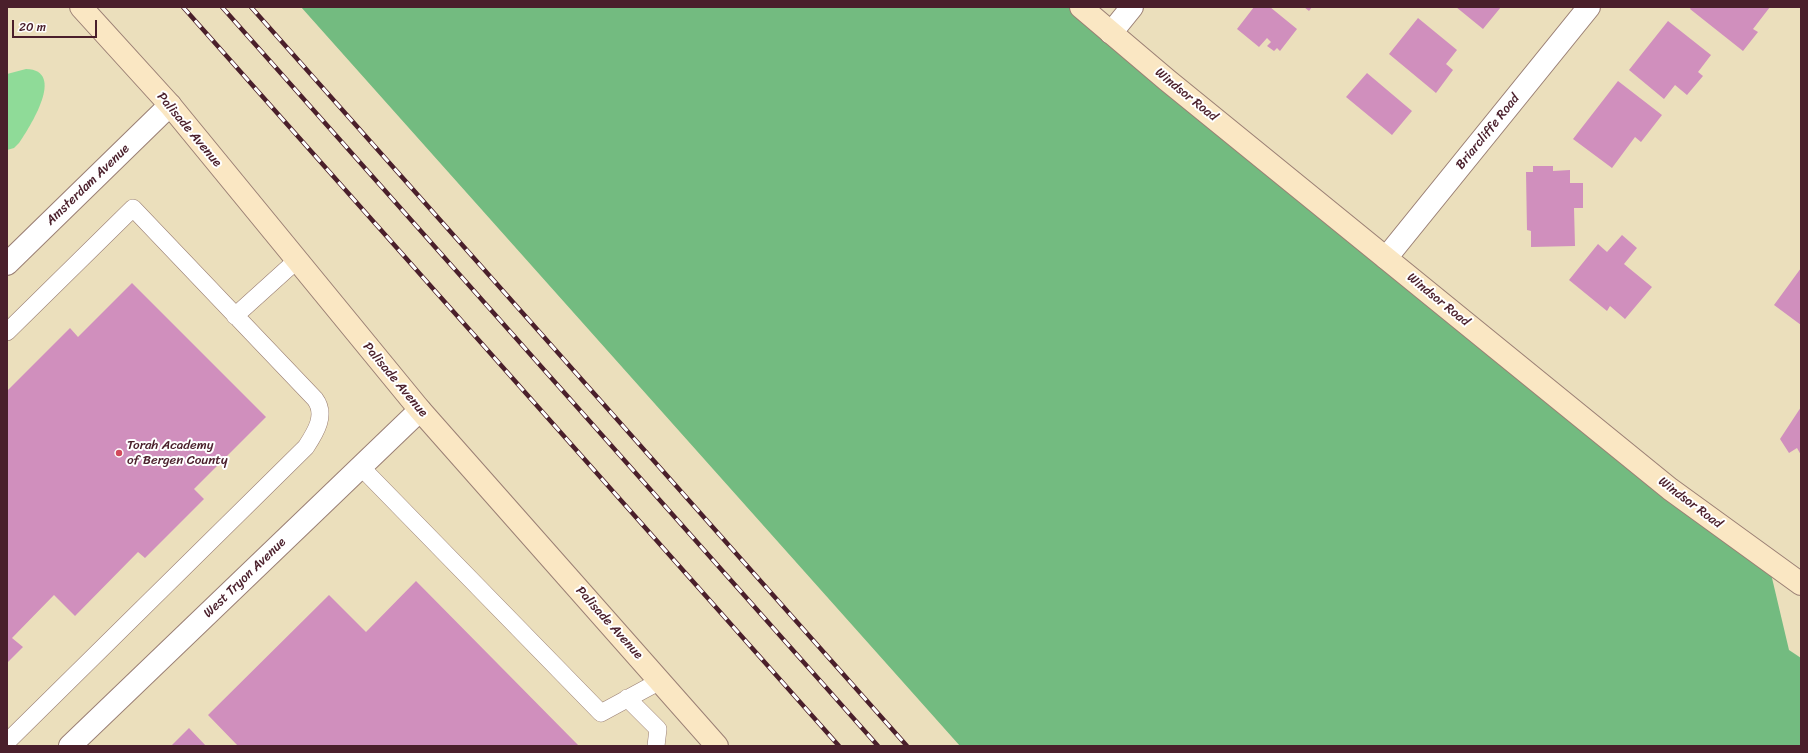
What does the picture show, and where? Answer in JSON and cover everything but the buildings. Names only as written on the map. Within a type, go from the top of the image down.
[{"type":"street","name":"Palisade Avenue","points":[[81,7],[170,105],[420,410],[660,681],[714,745]]},
{"type":"street","name":"Windsor Road","points":[[1081,7],[1386,258],[1670,488],[1801,584]]},
{"type":"street","points":[[1111,33],[1132,7]]},
{"type":"street","name":"Briarcliffe Road","points":[[1386,258],[1589,7]]},
{"type":"street","name":"Amsterdam Avenue","points":[[9,260],[170,105]]},
{"type":"street","name":"West Tryon Avenue","points":[[70,746],[420,410]]},
{"type":"lane","points":[[7,332],[133,208],[319,405],[320,419],[315,432],[306,447],[7,742]]},
{"type":"lane","points":[[236,316],[297,260]]},
{"type":"lane","points":[[361,466],[601,713],[660,681]]},
{"type":"lane","points":[[627,698],[658,730],[656,746]]},
{"type":"green space","points":[[301,7],[1080,7],[1768,561],[1789,650],[1801,658],[1801,746],[960,746]]},
{"type":"green space","points":[[26,69],[38,72],[44,79],[42,101],[19,143],[14,148],[7,150],[7,74]]},
{"type":"railway","points":[[183,7],[839,746]]},
{"type":"railway","points":[[222,7],[878,746]]},
{"type":"railway","points":[[251,7],[907,746]]},
{"type":"place","name":"Torah Academy of Bergen County","points":[[119,453]]}]
